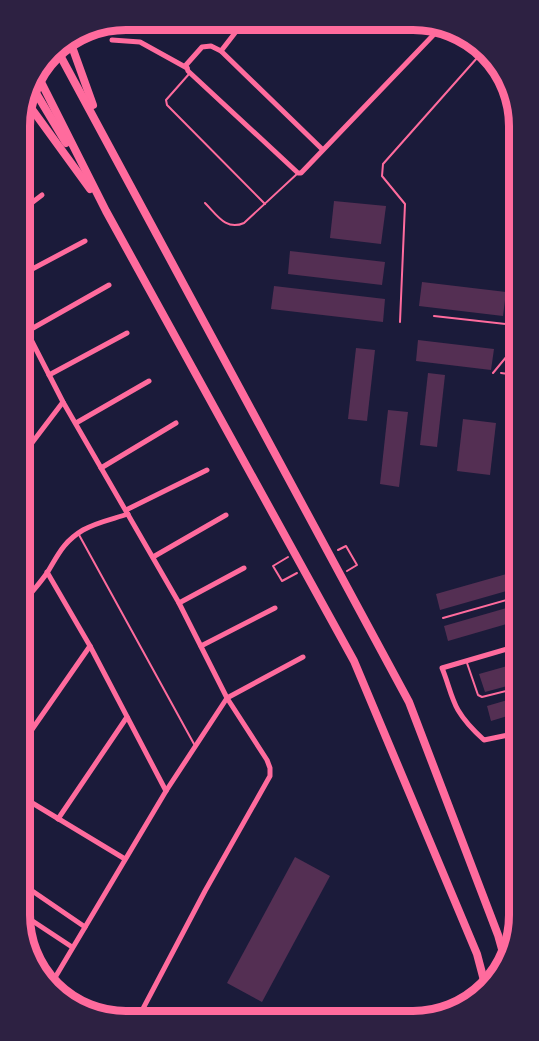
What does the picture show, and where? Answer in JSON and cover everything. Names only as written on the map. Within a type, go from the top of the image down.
[{"type":"highway","points":[[72,47],[101,128]]},
{"type":"highway","points":[[61,56],[410,702],[502,950]]},
{"type":"highway","points":[[41,82],[106,211]]},
{"type":"highway","points":[[36,93],[106,211],[354,661],[477,954],[484,980]]},
{"type":"highway","points":[[32,109],[106,211]]},
{"type":"street","points":[[221,51],[237,30]]},
{"type":"street","points":[[112,40],[140,42],[188,70],[298,173],[301,173],[435,33]]},
{"type":"street","points":[[188,70],[186,65],[202,47],[210,46],[221,51],[322,150]]},
{"type":"street","points":[[30,204],[42,195]]},
{"type":"street","points":[[30,270],[86,241]]},
{"type":"street","points":[[30,330],[109,285]]},
{"type":"street","points":[[49,375],[127,333]]},
{"type":"street","points":[[30,339],[63,402],[179,603],[227,698],[270,768],[270,776],[142,1011]]},
{"type":"street","points":[[76,423],[149,381]]},
{"type":"street","points":[[30,445],[63,402]]},
{"type":"street","points":[[101,468],[176,423]]},
{"type":"street","points":[[30,594],[47,572],[56,554],[78,534],[127,512],[207,470]]},
{"type":"street","points":[[153,557],[226,515]]},
{"type":"street","points":[[179,603],[244,568]]},
{"type":"street","points":[[47,572],[90,646],[166,791]]},
{"type":"street","points":[[201,646],[275,608]]},
{"type":"street","points":[[30,732],[90,646]]},
{"type":"street","points":[[509,649],[442,668],[457,708],[468,725],[484,740],[509,735]]},
{"type":"street","points":[[54,979],[166,791],[227,698],[303,657]]},
{"type":"street","points":[[58,819],[128,717]]},
{"type":"street","points":[[30,802],[125,860]]},
{"type":"street","points":[[30,889],[85,927]]},
{"type":"street","points":[[30,920],[72,947]]},
{"type":"lane","points":[[400,322],[405,204],[382,176],[383,164],[478,56]]},
{"type":"lane","points":[[188,70],[166,100],[167,105],[265,204]]},
{"type":"lane","points":[[205,203],[225,223],[234,226],[244,224],[298,173]]},
{"type":"lane","points":[[434,316],[509,324]]},
{"type":"lane","points":[[493,373],[509,354]]},
{"type":"lane","points":[[78,534],[196,746]]},
{"type":"lane","points":[[443,618],[509,599]]},
{"type":"lane","points":[[466,661],[478,695],[482,697],[509,690]]},
{"type":"path","points":[[493,373],[509,374]]},
{"type":"path","points":[[337,551],[346,546],[357,566]]},
{"type":"path","points":[[294,553],[273,566],[282,581],[300,571]]},
{"type":"building","points":[[334,201],[386,206],[381,244],[330,238]]},
{"type":"building","points":[[290,251],[385,262],[382,285],[288,274]]},
{"type":"building","points":[[422,282],[506,292],[503,316],[419,306]]},
{"type":"building","points":[[274,286],[385,299],[383,322],[271,309]]},
{"type":"building","points":[[418,340],[494,349],[491,370],[416,361]]},
{"type":"building","points":[[356,348],[375,350],[367,421],[348,419]]},
{"type":"building","points":[[428,373],[445,375],[437,447],[420,445]]},
{"type":"building","points":[[388,410],[408,412],[399,487],[380,484]]},
{"type":"building","points":[[463,419],[496,423],[490,475],[457,471]]},
{"type":"building","points":[[509,573],[509,590],[440,610],[436,594]]},
{"type":"building","points":[[509,607],[509,623],[448,641],[444,626]]},
{"type":"building","points":[[509,666],[509,685],[485,692],[479,674]]},
{"type":"building","points":[[509,700],[509,716],[491,721],[487,706]]},
{"type":"building","points":[[295,857],[330,876],[262,1002],[227,983]]}]
